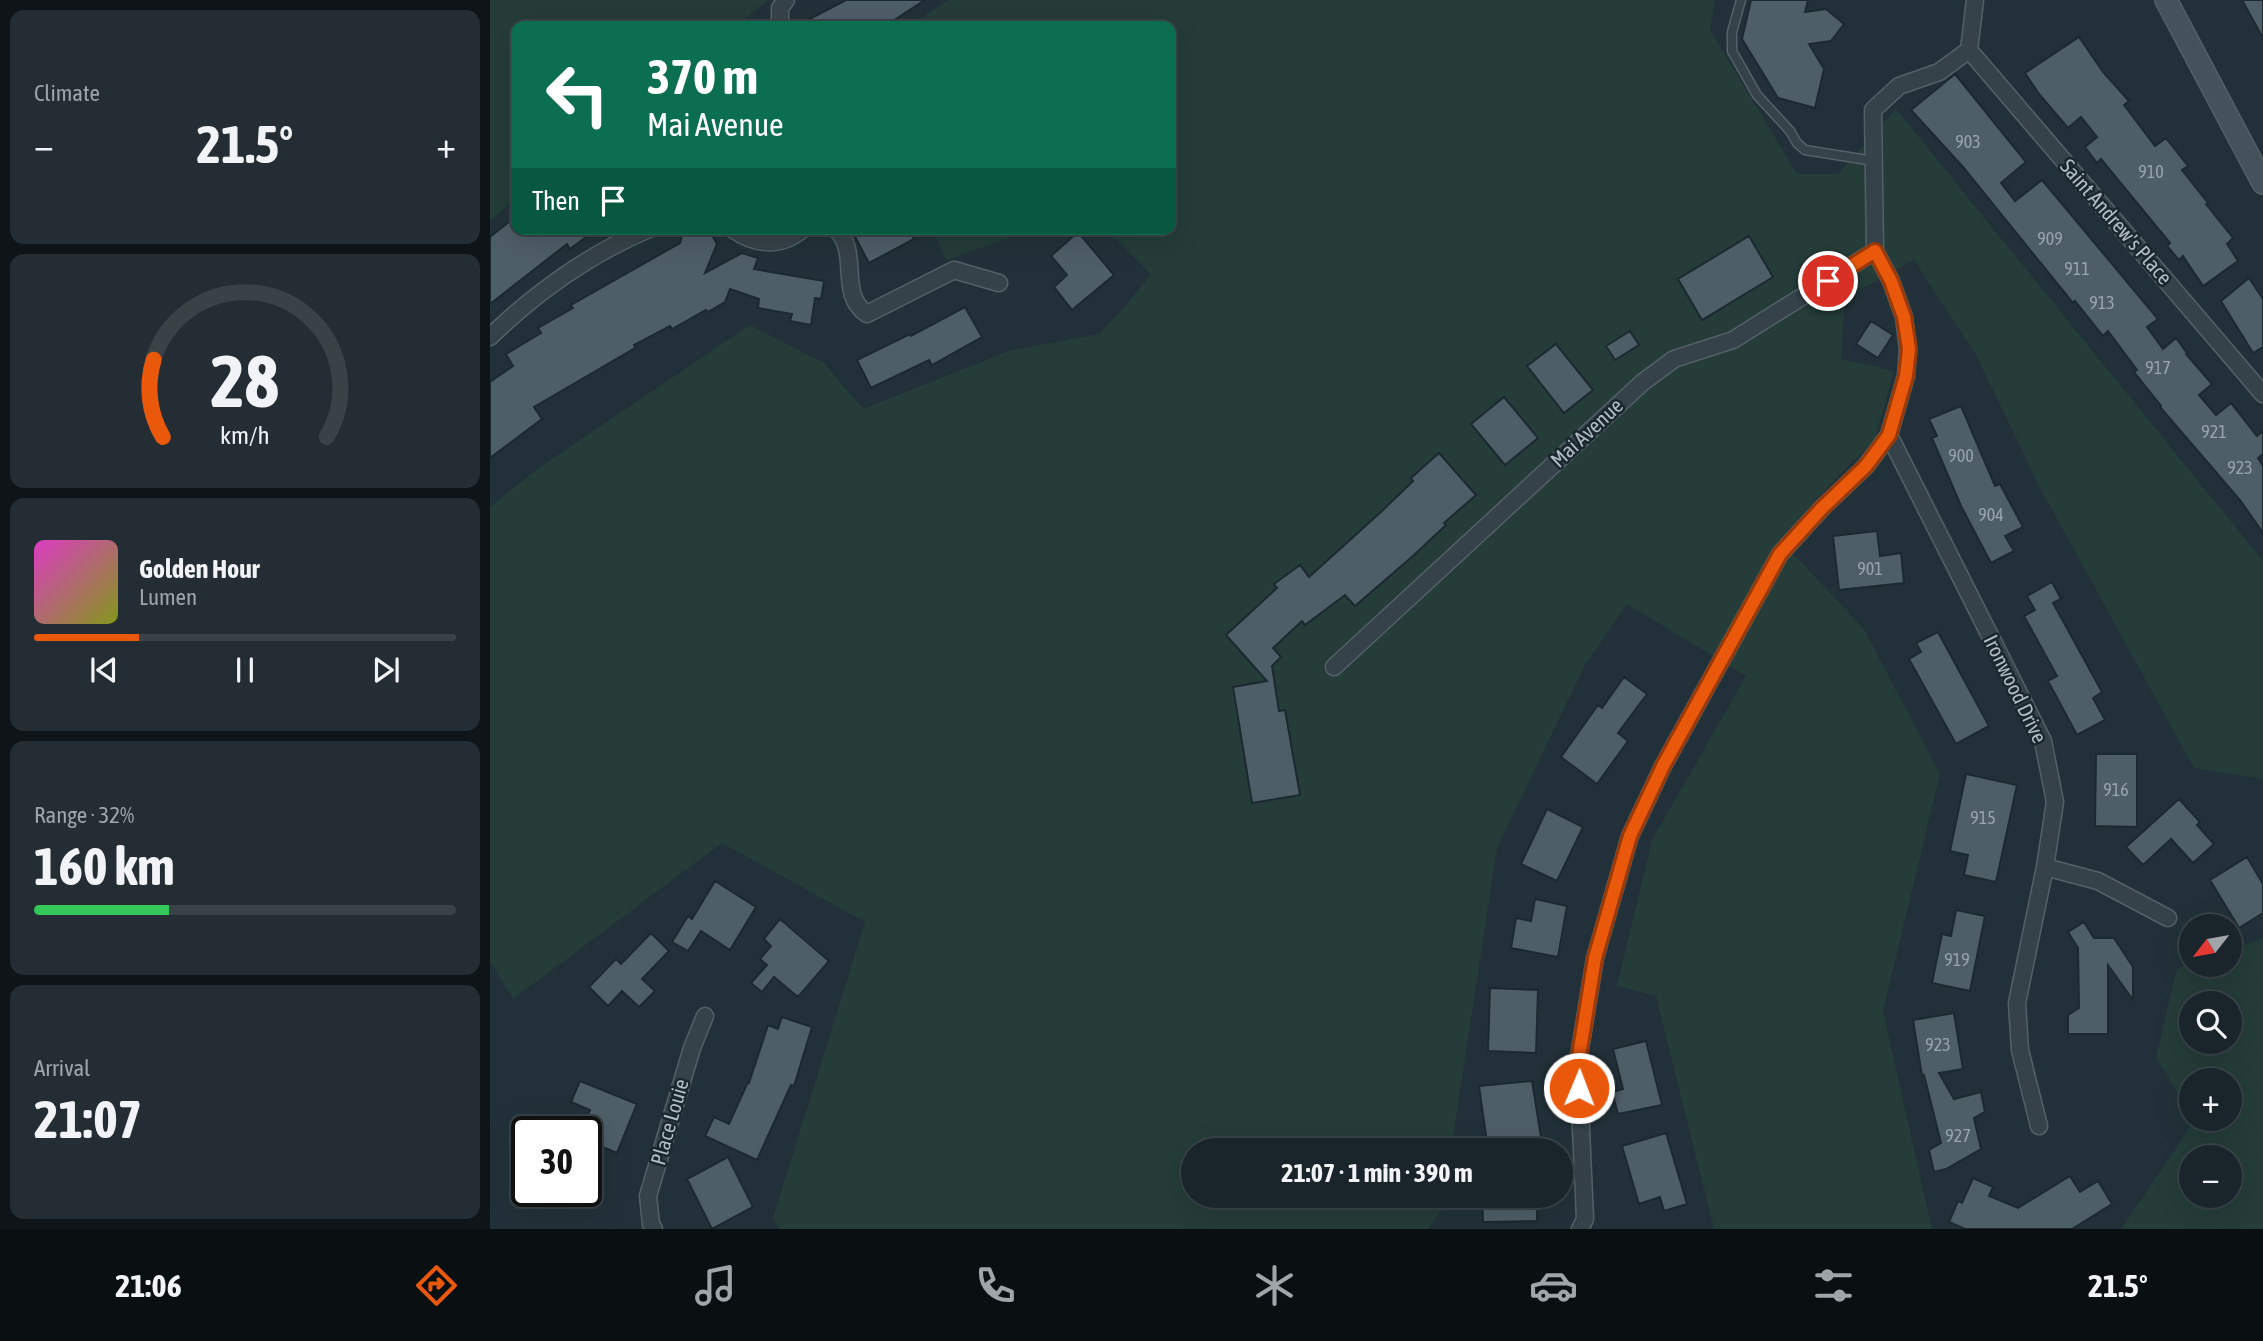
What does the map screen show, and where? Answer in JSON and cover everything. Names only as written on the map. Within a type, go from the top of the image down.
[{"type":"main road","points":[[2166,0],[2263,183]]},
{"type":"street","points":[[780,21],[779,8],[786,0]]},
{"type":"street","points":[[1580,1229],[1585,1219],[1578,1062],[1595,958],[1630,836],[1663,766],[1780,554],[1822,508],[1866,466],[1889,435],[1906,376],[1909,349],[1904,317],[1891,281],[1875,251],[1873,110],[1899,86],[1940,72],[1969,50],[1975,0]]},
{"type":"street","name":"Saint Andrew's Place","points":[[1969,50],[2263,394]]},
{"type":"street","points":[[490,337],[509,318],[580,265],[634,235]]},
{"type":"street","points":[[742,235],[762,243],[778,242],[795,235]]},
{"type":"street","points":[[841,235],[851,270],[851,294],[857,307],[867,314],[954,270],[999,283]]},
{"type":"street","name":"Mai Avenue","points":[[1334,667],[1643,382],[1674,359],[1733,340],[1875,251]]},
{"type":"street","name":"Ironwood Drive","points":[[1889,435],[2043,741],[2055,802],[2045,867],[2017,1003],[2020,1050],[2039,1126]]},
{"type":"street","points":[[2045,867],[2098,881],[2168,918]]},
{"type":"street","name":"Place Louie","points":[[654,1229],[648,1196],[692,1048],[705,1016]]},
{"type":"lane","points":[[1741,0],[1732,32],[1732,51],[1757,95],[1805,150],[1874,161]]},
{"type":"green space","points":[[490,0],[768,0],[741,21],[511,21],[511,203],[490,220]]},
{"type":"green space","points":[[949,0],[1715,0],[1710,30],[1797,174],[1838,174],[1896,109],[2263,561],[2263,779],[2194,768],[2039,486],[1976,355],[1914,260],[1845,298],[1841,359],[1894,371],[1875,439],[1814,501],[1781,541],[1864,629],[1940,774],[1883,1011],[1932,1229],[1714,1229],[1656,996],[1617,986],[1652,840],[1746,676],[1627,604],[1585,665],[1497,848],[1453,1138],[1181,1138],[1181,1208],[1443,1208],[1428,1229],[779,1229],[773,1218],[865,922],[722,843],[513,999],[490,961],[490,507],[537,469],[750,325],[824,363],[863,409],[1012,350],[1099,334],[1151,274],[1112,235],[1176,235],[1176,21],[916,21]]},
{"type":"green space","points":[[935,235],[1016,235],[1012,237],[946,260]]},
{"type":"green space","points":[[2263,938],[2263,1229],[2121,1229],[2187,1131],[2242,1131],[2242,1068],[2179,1068],[2179,1095],[2156,1057],[2179,968],[2179,977],[2242,977],[2242,946]]},
{"type":"building","points":[[846,0],[925,0],[893,21],[806,21]]},
{"type":"building","points":[[1751,0],[1808,0],[1805,12],[1826,9],[1844,24],[1831,41],[1809,44],[1824,69],[1815,108],[1778,98],[1742,39]]},
{"type":"building","points":[[2242,0],[2263,0],[2263,38]]},
{"type":"building","points":[[2079,37],[2103,72],[2129,101],[2124,105],[2155,146],[2166,138],[2188,166],[2182,170],[2233,238],[2227,244],[2238,261],[2203,286],[2183,256],[2179,260],[2167,246],[2170,243],[2101,159],[2097,163],[2085,147],[2097,137],[2081,117],[2068,128],[2025,73]]},
{"type":"building","points":[[1955,74],[2026,162],[2001,183],[2015,201],[2042,180],[2158,319],[2147,327],[2163,349],[2176,338],[2212,384],[2199,395],[2216,415],[2231,403],[2257,436],[2263,431],[2263,454],[2258,458],[2263,466],[2263,533],[2240,500],[2160,407],[2108,331],[2103,336],[2075,301],[2073,303],[1963,167],[1911,110]]},
{"type":"building","points":[[511,220],[511,235],[589,235],[570,249],[567,244],[490,304],[490,237]]},
{"type":"building","points":[[682,235],[712,235],[717,244],[705,273],[742,253],[758,258],[754,269],[824,281],[821,299],[815,298],[811,325],[790,321],[792,314],[758,308],[759,299],[730,289],[725,302],[634,345],[635,348],[534,407],[542,419],[490,458],[490,382],[513,366],[506,354],[541,333],[538,328],[573,308],[571,305],[680,243]]},
{"type":"building","points":[[854,235],[912,235],[914,239],[869,263]]},
{"type":"building","points":[[1075,235],[1081,235],[1114,275],[1072,310],[1054,287],[1067,275],[1051,256]]},
{"type":"building","points":[[1749,236],[1773,277],[1702,320],[1678,279]]},
{"type":"building","points":[[2249,278],[2263,299],[2263,347],[2253,353],[2221,301]]},
{"type":"building","points":[[965,307],[982,337],[932,365],[929,360],[871,388],[857,360],[910,334],[911,336]]},
{"type":"building","points":[[1871,321],[1893,335],[1878,358],[1856,344]]},
{"type":"building","points":[[1630,331],[1639,345],[1615,360],[1606,346]]},
{"type":"building","points":[[1556,344],[1593,390],[1564,413],[1527,366]]},
{"type":"building","points":[[1504,397],[1538,438],[1505,465],[1471,424]]},
{"type":"building","points":[[1961,406],[1995,486],[2000,484],[2023,527],[2005,536],[2014,551],[1991,563],[1961,506],[1932,438],[1937,436],[1929,419]]},
{"type":"building","points":[[1439,453],[1476,495],[1444,523],[1446,525],[1414,555],[1355,606],[1345,595],[1305,625],[1302,621],[1273,648],[1281,657],[1272,666],[1279,711],[1285,710],[1300,795],[1252,803],[1233,687],[1267,681],[1226,635],[1277,588],[1274,584],[1300,565],[1309,577],[1382,511],[1413,481],[1411,478]]},
{"type":"building","points":[[1877,531],[1880,556],[1901,553],[1904,583],[1839,590],[1833,536]]},
{"type":"building","points":[[2052,582],[2061,599],[2053,603],[2102,692],[2093,698],[2105,720],[2077,735],[2048,681],[2057,676],[2024,616],[2035,610],[2027,596]]},
{"type":"building","points":[[1938,632],[1989,726],[1956,744],[1909,659],[1921,652],[1916,643]]},
{"type":"building","points":[[1624,677],[1647,694],[1618,733],[1628,741],[1597,784],[1561,757],[1598,705],[1602,708]]},
{"type":"building","points":[[2096,754],[2137,754],[2137,827],[2095,826]]},
{"type":"building","points":[[1966,774],[2017,785],[1996,882],[1964,875],[1968,855],[1950,851]]},
{"type":"building","points":[[2179,799],[2200,822],[2197,825],[2214,844],[2193,863],[2171,839],[2143,865],[2126,847]]},
{"type":"building","points":[[1547,809],[1583,827],[1557,881],[1521,864]]},
{"type":"building","points":[[2247,857],[2263,884],[2263,913],[2242,926],[2242,914],[2231,914],[2210,880]]},
{"type":"building","points":[[715,881],[756,907],[730,950],[701,931],[688,951],[672,942],[688,916],[692,919]]},
{"type":"building","points":[[1535,899],[1567,906],[1558,957],[1511,948],[1516,918],[1531,921]]},
{"type":"building","points":[[1956,910],[1985,916],[1970,991],[1932,983],[1942,934],[1951,936]]},
{"type":"building","points":[[780,919],[829,961],[798,997],[774,977],[762,992],[751,983],[767,965],[760,959],[771,946],[764,939]]},
{"type":"building","points":[[2084,922],[2094,938],[2114,938],[2133,967],[2133,1000],[2108,965],[2108,1034],[2068,1034],[2068,1015],[2079,1008],[2078,948],[2068,932]]},
{"type":"building","points":[[651,933],[669,951],[642,979],[655,991],[639,1007],[622,991],[608,1006],[589,987],[616,959],[621,964]]},
{"type":"building","points":[[1490,988],[1538,990],[1536,1053],[1488,1051]]},
{"type":"building","points":[[1954,1013],[1963,1069],[1939,1073],[1954,1099],[1981,1092],[1985,1112],[1974,1118],[1981,1149],[1946,1169],[1934,1172],[1929,1150],[1941,1143],[1924,1075],[1922,1076],[1913,1020]]},
{"type":"building","points":[[782,1017],[812,1027],[794,1086],[791,1085],[757,1160],[705,1136],[714,1117],[729,1124],[749,1083],[768,1025],[778,1029]]},
{"type":"building","points":[[1646,1041],[1662,1105],[1618,1114],[1612,1092],[1623,1089],[1613,1049]]},
{"type":"building","points":[[580,1081],[637,1104],[617,1153],[602,1147],[602,1116],[588,1116],[590,1110],[571,1102]]},
{"type":"building","points":[[1532,1081],[1541,1138],[1486,1138],[1479,1086]]},
{"type":"building","points":[[1666,1133],[1687,1204],[1664,1211],[1660,1197],[1639,1204],[1622,1146]]},
{"type":"building","points":[[728,1157],[753,1207],[712,1229],[687,1179]]},
{"type":"building","points":[[2070,1176],[2080,1192],[2098,1181],[2112,1204],[2072,1229],[1965,1229],[1949,1222],[1958,1201],[1962,1203],[1973,1178],[1993,1187],[1989,1196],[2018,1208]]},
{"type":"building","points":[[1482,1208],[1537,1208],[1537,1221],[1483,1222]]},
{"type":"route","points":[[1579,1088],[1578,1062],[1595,958],[1630,836],[1663,766],[1780,554],[1822,508],[1866,466],[1889,435],[1906,376],[1909,349],[1904,317],[1891,281],[1875,251],[1828,281]]}]
